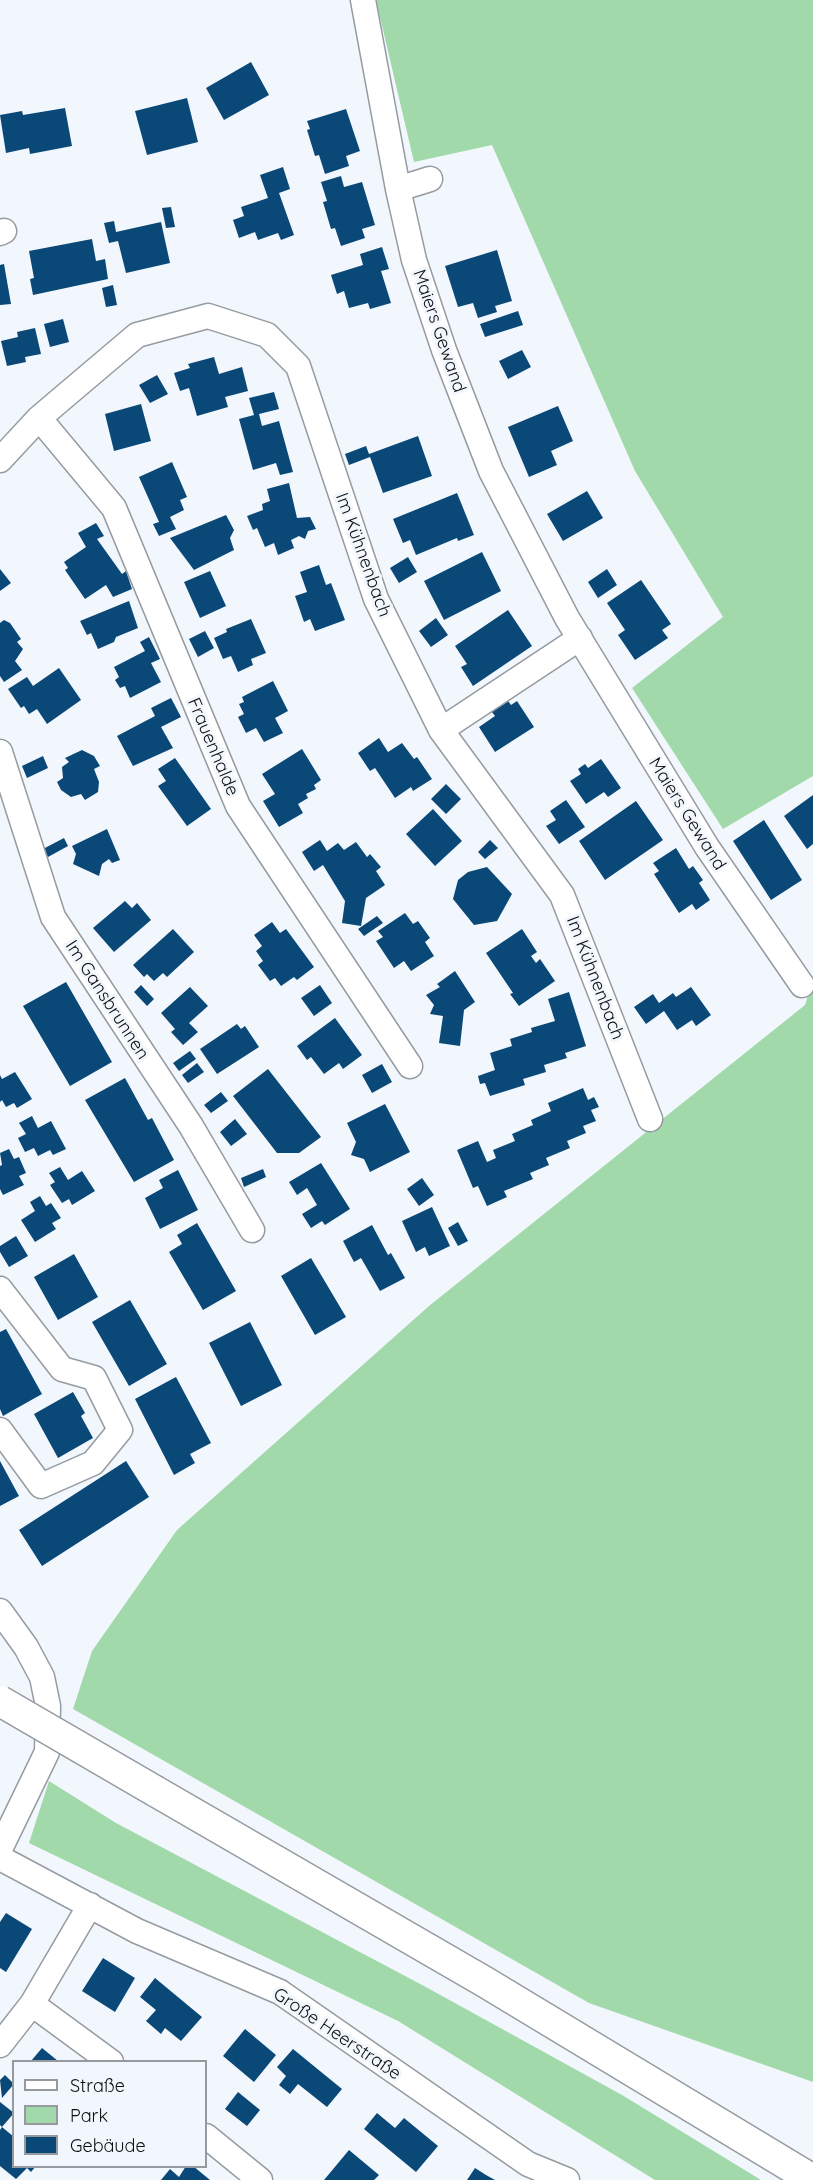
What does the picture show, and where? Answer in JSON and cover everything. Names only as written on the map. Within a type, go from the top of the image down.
[{"type":"main road","points":[[0,1701],[546,2018],[813,2180]]},
{"type":"street","name":"Maiers Gewand","points":[[363,0],[398,189],[423,290],[461,396],[509,510],[580,638],[707,847],[801,985]]},
{"type":"street","points":[[398,189],[430,179]]},
{"type":"street","name":"Im Kühnenbach","points":[[0,460],[39,418],[137,335],[208,316],[267,335],[298,366],[376,599],[441,729],[562,895],[650,1119]]},
{"type":"street","name":"Frauenhalde","points":[[39,418],[114,508],[238,806],[410,1065]]},
{"type":"street","points":[[441,729],[580,638]]},
{"type":"street","name":"Im Gansbrunnen","points":[[0,752],[53,917],[191,1126],[252,1230]]},
{"type":"street","points":[[0,1430],[41,1486],[93,1463],[120,1430],[94,1378],[62,1369],[4,1302]]},
{"type":"street","points":[[0,1611],[26,1647],[42,1677],[48,1707],[47,1752],[0,1849]]},
{"type":"street","name":"Große Heerstraße","points":[[0,1858],[137,1931],[280,1992],[528,2164],[567,2180]]},
{"type":"street","points":[[0,2045],[32,2004],[90,1905]]},
{"type":"street","points":[[32,2004],[110,2060]]},
{"type":"street","points":[[207,2137],[260,2180]]},
{"type":"green space","points":[[376,0],[813,0],[813,776],[723,829],[632,688],[723,617],[635,471],[492,145],[414,162]]},
{"type":"green space","points":[[813,979],[813,2082],[589,2003],[73,1709],[92,1651],[177,1530],[429,1306],[805,1005]]},
{"type":"green space","points":[[49,1781],[116,1823],[424,1986],[622,2095],[761,2180],[655,2180],[398,2021],[29,1843]]},
{"type":"building","points":[[251,62],[269,95],[224,120],[206,88]]},
{"type":"building","points":[[187,98],[198,142],[147,155],[135,111]]},
{"type":"building","points":[[65,108],[72,146],[30,154],[29,148],[6,153],[0,115],[22,111],[23,115]]},
{"type":"building","points":[[346,109],[360,151],[346,156],[349,166],[325,174],[319,155],[315,156],[307,130],[310,129],[307,121]]},
{"type":"building","points":[[283,167],[290,189],[279,193],[294,235],[281,240],[278,233],[258,240],[255,232],[239,238],[233,220],[244,216],[241,207],[268,198],[260,175]]},
{"type":"building","points":[[341,176],[344,187],[362,182],[375,225],[362,229],[365,238],[341,246],[335,228],[331,229],[323,202],[327,201],[321,182]]},
{"type":"building","points":[[171,207],[175,227],[166,228],[162,208]]},
{"type":"building","points":[[114,221],[116,232],[161,222],[170,263],[126,273],[118,241],[109,243],[104,223]]},
{"type":"building","points":[[92,239],[96,261],[105,259],[108,279],[33,295],[30,279],[34,278],[29,251]]},
{"type":"building","points":[[382,247],[389,269],[381,271],[391,303],[370,309],[368,303],[349,308],[344,291],[337,294],[331,275],[363,265],[360,254]]},
{"type":"building","points":[[497,250],[512,301],[495,306],[497,312],[478,318],[473,303],[458,307],[445,266]]},
{"type":"building","points":[[4,264],[11,304],[0,305],[0,265]]},
{"type":"building","points":[[113,285],[117,305],[106,307],[102,288]]},
{"type":"building","points":[[518,311],[523,325],[485,337],[480,324]]},
{"type":"building","points":[[63,319],[69,342],[50,347],[44,324]]},
{"type":"building","points":[[35,328],[41,354],[25,357],[26,362],[7,366],[1,341],[18,337],[17,332]]},
{"type":"building","points":[[522,350],[531,367],[508,379],[499,361]]},
{"type":"building","points":[[214,357],[219,374],[242,367],[248,391],[225,397],[228,407],[197,416],[189,388],[180,391],[174,373],[190,368],[188,364]]},
{"type":"building","points":[[157,375],[168,394],[150,403],[139,385]]},
{"type":"building","points":[[274,392],[279,409],[259,414],[262,426],[279,421],[293,472],[280,475],[276,463],[253,470],[239,419],[254,415],[249,398]]},
{"type":"building","points":[[141,404],[151,441],[114,451],[105,414]]},
{"type":"building","points":[[558,406],[573,441],[551,451],[557,465],[529,477],[508,427]]},
{"type":"building","points":[[418,436],[432,476],[383,493],[370,457],[349,465],[345,454],[366,446],[369,454]]},
{"type":"building","points":[[172,462],[187,497],[180,500],[184,510],[170,517],[176,529],[159,536],[153,524],[159,522],[139,477]]},
{"type":"building","points":[[289,483],[297,518],[310,517],[316,529],[308,531],[305,539],[299,536],[291,540],[294,548],[278,555],[274,543],[265,547],[257,528],[253,530],[247,516],[263,510],[262,504],[270,501],[267,489]]},
{"type":"building","points":[[587,491],[603,518],[563,541],[547,514]]},
{"type":"building","points":[[457,493],[474,535],[458,541],[457,538],[416,555],[410,540],[403,543],[393,519]]},
{"type":"building","points":[[226,515],[234,530],[230,538],[234,550],[194,570],[170,538]]},
{"type":"building","points":[[96,523],[104,536],[97,539],[122,574],[126,571],[132,589],[113,597],[106,585],[85,599],[65,570],[68,568],[64,562],[86,547],[78,533]]},
{"type":"building","points":[[482,552],[501,591],[444,620],[424,581]]},
{"type":"building","points":[[408,557],[417,572],[399,583],[390,568]]},
{"type":"building","points":[[319,565],[326,585],[331,583],[345,620],[315,631],[310,619],[304,622],[295,596],[307,592],[300,572]]},
{"type":"building","points":[[0,569],[11,583],[0,591]]},
{"type":"building","points":[[607,569],[617,585],[598,598],[588,582]]},
{"type":"building","points":[[210,571],[226,606],[200,618],[184,582]]},
{"type":"building","points":[[641,580],[671,624],[662,630],[668,638],[635,660],[618,635],[625,630],[607,603]]},
{"type":"building","points":[[129,601],[138,628],[116,637],[114,642],[98,649],[91,633],[87,635],[80,621]]},
{"type":"building","points":[[508,610],[532,646],[473,686],[461,667],[467,664],[455,646]]},
{"type":"building","points":[[436,618],[448,635],[431,647],[419,631]]},
{"type":"building","points":[[251,619],[266,653],[251,659],[253,665],[238,672],[231,656],[223,659],[214,638],[227,632],[226,629]]},
{"type":"building","points":[[4,620],[10,623],[21,639],[17,642],[23,649],[15,661],[22,670],[4,682],[0,676],[0,623]]},
{"type":"building","points":[[205,631],[214,648],[198,657],[189,639]]},
{"type":"building","points":[[149,637],[160,659],[151,663],[161,682],[130,698],[125,686],[120,688],[115,680],[119,677],[114,667],[145,651],[140,642]]},
{"type":"building","points":[[59,668],[81,700],[47,724],[37,709],[29,714],[24,706],[21,708],[8,689],[27,677],[33,686]]},
{"type":"building","points":[[273,681],[288,711],[275,718],[283,733],[264,742],[256,728],[246,733],[238,717],[244,714],[239,704],[244,702],[242,697]]},
{"type":"building","points":[[171,698],[181,717],[161,727],[173,748],[133,766],[117,736],[155,716],[151,708]]},
{"type":"building","points":[[508,701],[511,705],[517,701],[534,727],[495,752],[479,727],[495,716],[492,712]]},
{"type":"building","points":[[379,738],[388,752],[402,743],[414,759],[417,757],[432,779],[413,791],[411,787],[395,798],[375,768],[370,771],[358,753]]},
{"type":"building","points":[[302,749],[321,780],[314,785],[316,789],[306,794],[308,798],[298,804],[303,813],[279,827],[263,801],[275,794],[262,774]]},
{"type":"building","points":[[82,750],[94,756],[100,766],[94,769],[99,782],[98,792],[85,800],[81,794],[71,797],[61,790],[57,782],[63,778],[62,767],[69,762],[65,758]]},
{"type":"building","points":[[43,756],[48,768],[27,778],[22,766]]},
{"type":"building","points":[[175,758],[211,809],[187,826],[158,786],[166,781],[158,769]]},
{"type":"building","points":[[601,759],[621,788],[608,797],[604,792],[586,804],[570,781],[581,774],[578,769],[585,764],[588,768]]},
{"type":"building","points":[[446,784],[461,799],[446,814],[431,799]]},
{"type":"building","points":[[813,795],[813,844],[807,849],[784,816]]},
{"type":"building","points":[[566,800],[585,827],[559,844],[546,826],[556,820],[550,811]]},
{"type":"building","points":[[636,801],[663,840],[605,880],[579,841]]},
{"type":"building","points":[[433,809],[462,841],[435,866],[406,834]]},
{"type":"building","points":[[764,820],[802,880],[771,900],[733,841]]},
{"type":"building","points":[[107,829],[120,860],[112,863],[109,859],[102,864],[99,876],[73,864],[76,854],[72,846]]},
{"type":"building","points":[[64,838],[68,846],[48,857],[43,849]]},
{"type":"building","points":[[320,840],[327,851],[338,843],[344,850],[356,842],[367,857],[370,854],[381,867],[376,871],[385,885],[366,898],[361,926],[342,923],[345,901],[323,865],[314,871],[302,852]]},
{"type":"building","points":[[490,840],[498,848],[485,859],[478,852]]},
{"type":"building","points":[[676,848],[689,869],[693,866],[703,880],[699,883],[710,900],[696,910],[692,904],[679,913],[654,874],[659,871],[653,863]]},
{"type":"building","points":[[487,867],[512,894],[497,921],[474,925],[453,899],[458,880],[468,872]]},
{"type":"building","points":[[125,901],[132,908],[137,903],[151,920],[114,952],[93,928]]},
{"type":"building","points":[[405,913],[413,924],[418,921],[430,938],[425,942],[434,956],[411,971],[404,961],[394,968],[376,941],[383,937],[378,931]]},
{"type":"building","points":[[377,916],[383,923],[364,936],[358,929]]},
{"type":"building","points":[[272,922],[280,933],[286,929],[314,967],[297,980],[294,977],[281,986],[275,978],[270,981],[258,965],[263,961],[256,951],[262,946],[254,935]]},
{"type":"building","points":[[173,929],[194,952],[167,977],[163,973],[154,981],[147,974],[144,977],[133,965]]},
{"type":"building","points":[[522,929],[537,952],[531,956],[536,963],[540,959],[555,981],[519,1006],[486,953]]},
{"type":"building","points":[[455,971],[475,1002],[464,1010],[460,1046],[439,1043],[443,1016],[430,1014],[434,1005],[426,995],[440,987],[437,984]]},
{"type":"building","points":[[66,982],[112,1062],[70,1086],[23,1006]]},
{"type":"building","points":[[141,985],[154,999],[147,1006],[134,992]]},
{"type":"building","points":[[320,985],[332,1003],[314,1016],[301,998]]},
{"type":"building","points":[[190,987],[208,1006],[189,1023],[198,1032],[183,1045],[171,1032],[175,1029],[161,1013]]},
{"type":"building","points":[[691,987],[711,1015],[696,1026],[692,1020],[677,1030],[664,1011],[646,1024],[634,1007],[653,994],[659,1003],[673,993],[676,997]]},
{"type":"building","points":[[569,992],[586,1046],[565,1053],[567,1058],[544,1065],[546,1072],[523,1079],[525,1085],[490,1096],[485,1083],[480,1084],[478,1076],[495,1070],[490,1053],[512,1046],[510,1039],[532,1032],[531,1028],[555,1021],[548,999]]},
{"type":"building","points":[[335,1018],[362,1055],[343,1069],[339,1063],[324,1074],[311,1057],[307,1060],[297,1046]]},
{"type":"building","points":[[237,1024],[241,1029],[245,1026],[259,1047],[217,1074],[200,1049]]},
{"type":"building","points":[[190,1051],[196,1059],[179,1071],[173,1063]]},
{"type":"building","points":[[197,1063],[204,1072],[188,1083],[182,1075]]},
{"type":"building","points":[[382,1064],[392,1082],[372,1093],[362,1075]]},
{"type":"building","points":[[268,1069],[321,1137],[299,1153],[277,1153],[233,1096]]},
{"type":"building","points":[[15,1072],[32,1099],[17,1108],[14,1103],[6,1107],[2,1100],[0,1102],[0,1075],[2,1079]]},
{"type":"building","points":[[125,1078],[148,1120],[152,1118],[174,1160],[134,1182],[85,1100]]},
{"type":"building","points":[[583,1088],[588,1100],[594,1097],[599,1107],[591,1110],[596,1121],[583,1126],[586,1133],[567,1141],[570,1148],[546,1158],[549,1165],[530,1173],[533,1179],[504,1191],[507,1197],[487,1206],[478,1186],[473,1188],[457,1150],[478,1141],[487,1162],[496,1158],[493,1150],[515,1141],[512,1134],[533,1125],[531,1120],[551,1111],[548,1103]]},
{"type":"building","points":[[221,1092],[228,1101],[211,1113],[204,1105]]},
{"type":"building","points":[[385,1104],[410,1152],[370,1172],[364,1159],[351,1155],[356,1142],[347,1123]]},
{"type":"building","points":[[32,1116],[38,1128],[51,1121],[66,1149],[53,1155],[50,1150],[38,1156],[34,1148],[25,1152],[18,1138],[26,1134],[19,1123]]},
{"type":"building","points":[[235,1119],[247,1134],[231,1146],[220,1132]]},
{"type":"building","points":[[9,1149],[14,1159],[19,1157],[26,1173],[19,1176],[24,1185],[3,1195],[0,1189],[0,1166],[2,1165],[0,1153]]},
{"type":"building","points":[[321,1163],[350,1209],[325,1225],[322,1221],[311,1228],[302,1214],[317,1205],[307,1188],[297,1195],[289,1182]]},
{"type":"building","points":[[60,1167],[68,1180],[82,1171],[95,1191],[72,1205],[69,1199],[62,1203],[50,1185],[55,1182],[49,1173]]},
{"type":"building","points":[[263,1169],[266,1177],[244,1187],[241,1178]]},
{"type":"building","points":[[178,1170],[198,1210],[160,1229],[145,1198],[163,1188],[159,1180]]},
{"type":"building","points":[[422,1178],[434,1195],[419,1206],[407,1189]]},
{"type":"building","points":[[40,1196],[46,1206],[51,1203],[61,1218],[52,1223],[56,1229],[35,1242],[21,1220],[35,1211],[30,1202]]},
{"type":"building","points":[[432,1207],[450,1246],[429,1256],[425,1247],[416,1252],[402,1221]]},
{"type":"building","points":[[458,1222],[468,1241],[458,1246],[448,1228]]},
{"type":"building","points":[[197,1223],[236,1291],[203,1310],[169,1252],[182,1244],[177,1235]]},
{"type":"building","points":[[372,1225],[388,1255],[391,1253],[405,1278],[380,1291],[361,1258],[354,1262],[343,1241]]},
{"type":"building","points":[[16,1236],[28,1256],[9,1267],[0,1252],[0,1246]]},
{"type":"building","points":[[74,1254],[98,1297],[58,1320],[34,1277]]},
{"type":"building","points":[[311,1258],[346,1317],[315,1335],[281,1276]]},
{"type":"building","points":[[130,1300],[167,1364],[129,1386],[92,1322]]},
{"type":"building","points":[[250,1322],[282,1385],[241,1406],[209,1343]]},
{"type":"building","points":[[6,1329],[42,1394],[3,1416],[0,1409],[0,1332]]},
{"type":"building","points":[[176,1377],[211,1443],[190,1454],[195,1463],[174,1475],[135,1399]]},
{"type":"building","points":[[73,1392],[85,1413],[81,1416],[93,1438],[58,1458],[34,1414]]},
{"type":"building","points":[[0,1461],[19,1496],[0,1506]]},
{"type":"building","points":[[126,1461],[149,1497],[42,1566],[19,1530]]},
{"type":"building","points":[[6,1913],[32,1929],[6,1972],[0,1968],[0,1922]]},
{"type":"building","points":[[103,1958],[135,1978],[115,2012],[82,1991]]},
{"type":"building","points":[[155,1978],[202,2017],[181,2041],[165,2028],[161,2034],[146,2021],[156,2010],[140,1997]]},
{"type":"building","points":[[245,2029],[276,2055],[254,2082],[223,2056]]},
{"type":"building","points":[[42,2048],[57,2060],[32,2060]]},
{"type":"building","points":[[293,2049],[342,2089],[327,2107],[298,2084],[290,2094],[279,2085],[286,2076],[277,2067]]},
{"type":"building","points":[[5,2075],[12,2082],[12,2086],[2,2098],[0,2080]]},
{"type":"building","points":[[238,2092],[260,2110],[247,2126],[225,2109]]},
{"type":"building","points":[[0,2102],[12,2111],[12,2115],[2,2127],[0,2125]]},
{"type":"building","points":[[377,2113],[395,2128],[404,2118],[438,2146],[416,2172],[364,2129]]},
{"type":"building","points":[[2,2127],[12,2135],[12,2168],[27,2168],[16,2179],[0,2166],[0,2130]]},
{"type":"building","points":[[349,2150],[379,2175],[374,2180],[324,2180]]},
{"type":"building","points":[[185,2168],[195,2168],[210,2180],[161,2180],[170,2169],[179,2177]]},
{"type":"building","points":[[475,2168],[486,2175],[495,2180],[467,2180]]}]
